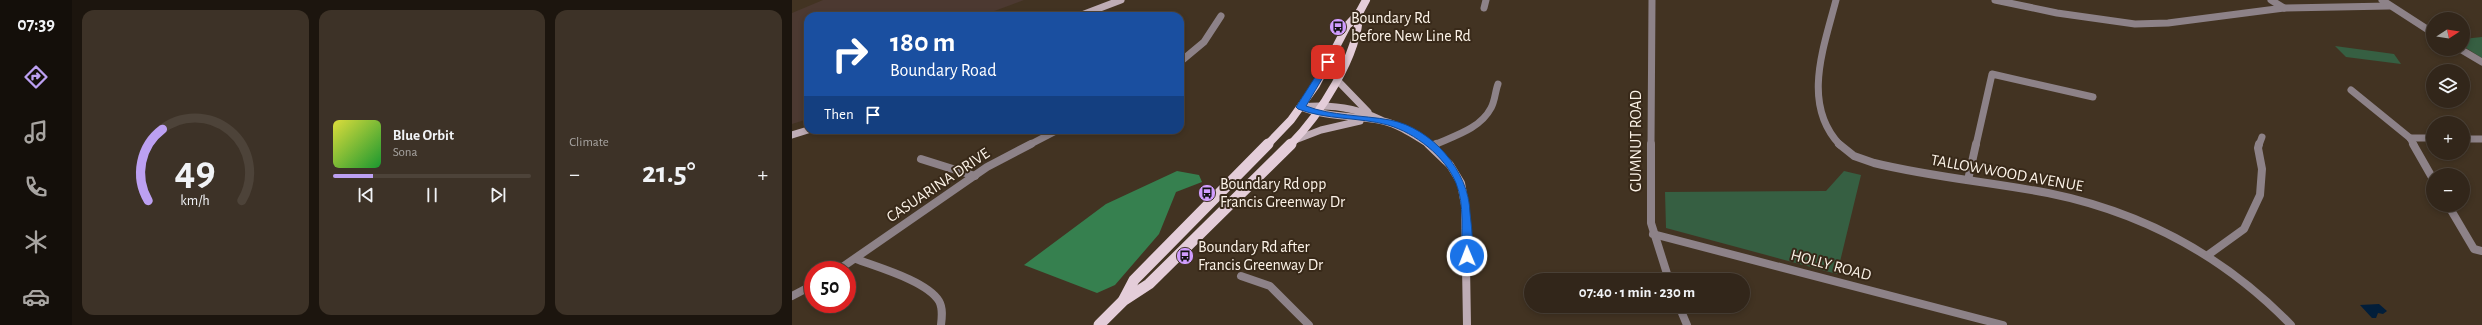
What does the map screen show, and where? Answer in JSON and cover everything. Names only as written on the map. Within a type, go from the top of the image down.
[{"type":"main road","points":[[1090,12],[1121,0]]},
{"type":"main road","points":[[1099,325],[1123,301],[1149,284],[1295,140],[1323,104],[1338,81],[1359,27],[1360,14],[1366,0]]},
{"type":"main road","points":[[1123,301],[1134,280],[1270,143],[1301,107],[1316,84],[1347,26],[1360,14]]},
{"type":"main road","points":[[1338,81],[1367,117]]},
{"type":"main road","points":[[1301,107],[1323,104],[1354,109],[1367,117]]},
{"type":"main road","points":[[1301,107],[1316,113],[1367,117],[1413,133],[1432,146],[1456,173],[1464,194],[1467,325]]},
{"type":"main road","points":[[1295,140],[1334,126],[1367,117]]},
{"type":"main road","points":[[792,135],[804,131]]},
{"type":"street","points":[[1484,8],[1486,0]]},
{"type":"street","name":"GUMNUT ROAD","points":[[1652,0],[1650,196],[1653,234],[1667,273]]},
{"type":"street","name":"TALLOWWOOD AVENUE","points":[[1836,0],[1816,81],[1818,102],[1827,126],[1838,143],[1854,157],[1901,169],[2087,202],[2147,223],[2208,255],[2245,280],[2271,303],[2291,325]]},
{"type":"street","points":[[1995,0],[2002,3],[2065,14],[2135,24],[2168,23],[2284,8],[2389,6]]},
{"type":"street","points":[[2271,0],[2284,8]]},
{"type":"street","points":[[2382,0],[2389,6],[2426,29]]},
{"type":"street","points":[[1184,59],[1200,47],[1214,29],[1221,16]]},
{"type":"street","points":[[2470,55],[2482,62]]},
{"type":"street","points":[[1968,180],[1992,74],[2093,97]]},
{"type":"street","points":[[1432,146],[1460,133],[1482,119],[1489,111],[1498,84]]},
{"type":"street","points":[[2351,90],[2410,138],[2427,168]]},
{"type":"street","name":"CASUARINA DRIVE","points":[[853,261],[975,176],[1051,134]]},
{"type":"street","points":[[2208,255],[2244,229],[2260,194],[2262,169],[2258,148],[2262,137]]},
{"type":"street","points":[[2410,138],[2426,138]]},
{"type":"street","points":[[2470,139],[2482,139]]},
{"type":"street","points":[[921,159],[975,176]]},
{"type":"street","points":[[2452,212],[2474,249],[2482,250]]},
{"type":"street","name":"HOLLY ROAD","points":[[1653,234],[2003,325]]},
{"type":"street","points":[[856,259],[928,290],[938,299],[943,314],[941,325]]},
{"type":"street","points":[[1241,276],[1270,286],[1309,325]]},
{"type":"street","points":[[792,296],[804,290]]},
{"type":"street","points":[[1682,313],[1687,325]]},
{"type":"shaded area","points":[[823,0],[1024,0],[992,12],[804,12],[804,120],[792,124],[792,13]]},
{"type":"green space","points":[[2482,37],[2482,58],[2470,50],[2470,38]]},
{"type":"green space","points":[[2335,46],[2394,54],[2401,64],[2346,57]]},
{"type":"green space","points":[[1177,171],[1199,175],[1202,182],[1176,192],[1159,234],[1115,285],[1097,293],[1024,265],[1106,204]]},
{"type":"green space","points":[[1844,171],[1861,175],[1837,274],[1666,228],[1665,192],[1826,191]]},
{"type":"water","points":[[2379,304],[2387,311],[2383,314],[2378,313],[2376,318],[2372,318],[2360,305]]},
{"type":"place","name":"Boundary Rd before New Line Rd","points":[[1338,27]]},
{"type":"place","name":"Boundary Rd opp Francis Greenway Dr","points":[[1207,193]]},
{"type":"place","name":"Boundary Rd after Francis Greenway Dr","points":[[1185,256]]},
{"type":"route","points":[[1328,62],[1323,73],[1301,107],[1316,113],[1390,123],[1413,133],[1439,152],[1456,173],[1464,194],[1467,256]]}]
